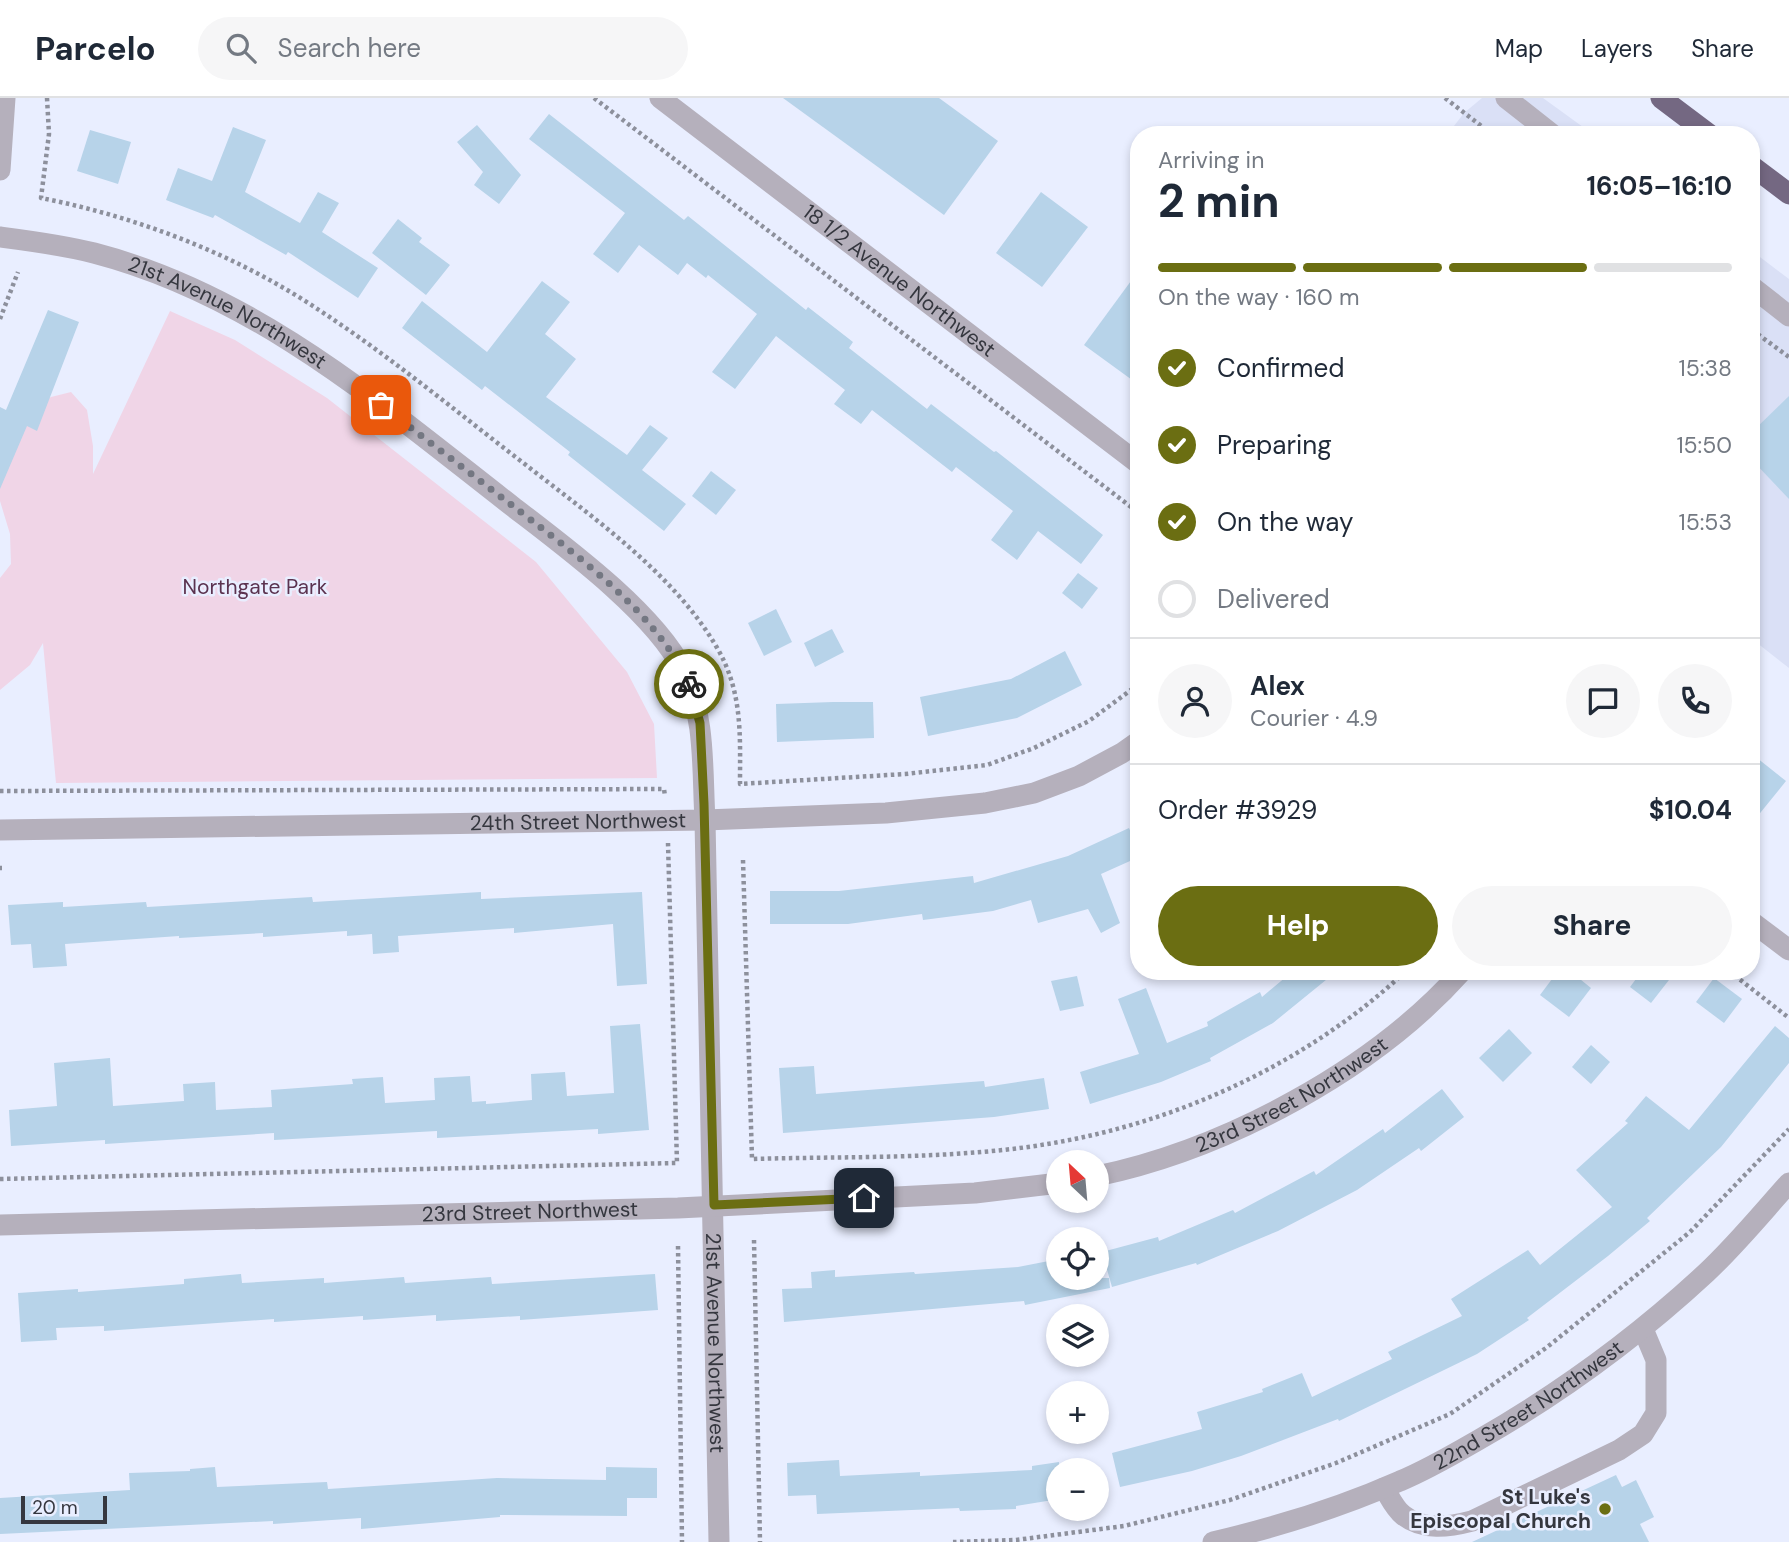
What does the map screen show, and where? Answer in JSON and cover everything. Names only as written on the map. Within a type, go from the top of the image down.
[{"type":"highway","points":[[1661,98],[1698,126]]},
{"type":"highway","points":[[1760,172],[1789,194]]},
{"type":"street","points":[[0,170],[5,98]]},
{"type":"street","name":"18 1/2 Avenue Northwest","points":[[660,98],[1130,457]]},
{"type":"street","points":[[1506,98],[1542,126]]},
{"type":"street","name":"21st Avenue Northwest","points":[[0,237],[103,256],[173,281],[250,316],[336,370],[558,541],[640,615],[667,645],[682,667],[694,694],[700,723],[705,821],[719,1542]]},
{"type":"street","points":[[1760,293],[1789,316]]},
{"type":"street","name":"24th Street Northwest","points":[[0,830],[705,821],[886,813],[985,803],[1034,793],[1079,776],[1130,747]]},
{"type":"street","points":[[1760,928],[1789,950]]},
{"type":"street","name":"23rd Street Northwest","points":[[1110,1172],[1171,1156],[1239,1129],[1299,1098],[1391,1038],[1432,1003],[1454,980]]},
{"type":"street","name":"22nd Street Northwest","points":[[1213,1542],[1269,1529],[1384,1488],[1517,1418],[1574,1382],[1643,1329],[1708,1271],[1789,1183]]},
{"type":"street","name":"23rd Street Northwest","points":[[0,1224],[714,1205],[975,1193],[1046,1185]]},
{"type":"street","points":[[1384,1488],[1402,1515],[1420,1524],[1446,1528],[1472,1521],[1619,1450],[1643,1434],[1656,1413],[1656,1360],[1643,1329]]},
{"type":"path","points":[[41,198],[48,134],[47,98]]},
{"type":"path","points":[[594,98],[1130,506]]},
{"type":"path","points":[[1445,98],[1481,126]]},
{"type":"path","points":[[0,319],[18,272]]},
{"type":"path","points":[[1760,336],[1789,358]]},
{"type":"path","points":[[740,785],[905,774],[987,765],[1034,748],[1089,721],[1130,691]]},
{"type":"path","points":[[0,791],[664,789],[677,1163],[0,1179]]},
{"type":"path","points":[[743,860],[752,1159],[972,1152],[1047,1144],[1121,1129],[1222,1093],[1280,1063],[1366,1006],[1396,980]]},
{"type":"path","points":[[1740,980],[1789,1018]]},
{"type":"path","points":[[953,1542],[1016,1540],[1124,1526],[1230,1500],[1336,1463],[1450,1414],[1546,1348],[1690,1232],[1789,1129]]},
{"type":"path","points":[[754,1240],[760,1542]]},
{"type":"path","points":[[678,1246],[682,1542]]},
{"type":"shaded area","points":[[1482,98],[1543,98],[1582,126],[1454,126],[1464,113]]},
{"type":"shaded area","points":[[1760,257],[1789,279],[1789,668],[1760,645]]},
{"type":"green space","name":"Northgate Park","points":[[170,311],[235,340],[327,398],[536,562],[627,672],[654,724],[657,778],[56,783],[43,643],[30,665],[0,690],[0,578],[11,564],[10,534],[0,501],[0,451],[18,418],[51,397],[71,392],[87,410],[93,446],[93,474]]},
{"type":"building","points":[[783,98],[939,98],[998,141],[944,215]]},
{"type":"building","points":[[549,114],[684,220],[688,216],[806,310],[808,307],[853,342],[849,348],[927,409],[931,404],[1103,535],[1081,564],[1038,531],[1017,560],[991,540],[1013,511],[956,467],[952,472],[872,410],[861,424],[834,404],[845,390],[776,336],[735,389],[712,372],[757,314],[708,275],[706,278],[687,263],[678,275],[639,245],[618,273],[593,254],[625,213],[529,139]]},
{"type":"building","points":[[477,125],[521,175],[499,204],[474,185],[483,172],[457,142]]},
{"type":"building","points":[[233,127],[266,140],[245,192],[300,223],[318,192],[339,203],[322,232],[378,268],[358,298],[288,252],[286,255],[215,215],[213,218],[166,200],[178,168],[212,181]]},
{"type":"building","points":[[90,130],[131,142],[118,184],[77,171]]},
{"type":"building","points":[[1041,192],[1088,227],[1042,287],[996,253]]},
{"type":"building","points":[[398,219],[422,238],[419,242],[450,265],[426,295],[372,253]]},
{"type":"building","points":[[542,281],[570,302],[545,334],[576,359],[546,397],[627,455],[650,425],[668,438],[642,470],[686,504],[664,531],[568,455],[570,452],[485,386],[482,390],[402,328],[422,301],[487,352]]},
{"type":"building","points":[[1130,282],[1130,378],[1084,345]]},
{"type":"building","points":[[48,310],[79,322],[37,431],[27,426],[0,489],[0,407],[6,410]]},
{"type":"building","points":[[1789,396],[1789,499],[1760,468],[1760,424]]},
{"type":"building","points":[[711,471],[736,490],[716,515],[692,496]]},
{"type":"building","points":[[1078,573],[1098,588],[1082,609],[1062,593]]},
{"type":"building","points":[[776,609],[792,642],[764,656],[748,623]]},
{"type":"building","points":[[832,629],[844,652],[815,667],[804,643]]},
{"type":"building","points":[[1065,651],[1082,685],[1017,718],[928,736],[920,697],[1011,679]]},
{"type":"building","points":[[873,702],[874,738],[777,742],[776,704]]},
{"type":"building","points":[[1760,760],[1786,781],[1760,813]]},
{"type":"building","points":[[1129,828],[1130,861],[1101,874],[1120,923],[1101,933],[1088,909],[1038,923],[1031,900],[993,911],[923,920],[922,914],[848,924],[770,924],[770,891],[839,891],[973,876],[974,883],[1068,856]]},
{"type":"building","points":[[481,892],[481,899],[642,892],[647,984],[617,986],[613,924],[514,933],[514,928],[398,936],[399,952],[373,954],[372,934],[347,936],[347,931],[263,937],[263,933],[179,936],[65,944],[67,966],[33,968],[31,944],[11,945],[8,905],[63,902],[63,907],[146,902],[147,907],[312,897],[313,902]]},
{"type":"building","points":[[1077,976],[1084,1006],[1060,1011],[1051,981]]},
{"type":"building","points":[[1282,980],[1326,980],[1273,1023],[1210,1058],[1211,1061],[1161,1082],[1090,1104],[1080,1072],[1139,1054],[1118,999],[1146,988],[1167,1043],[1208,1026],[1207,1022],[1260,992],[1262,997]]},
{"type":"building","points":[[1551,980],[1581,980],[1591,988],[1569,1017],[1540,995]]},
{"type":"building","points":[[1635,980],[1669,980],[1651,1003],[1630,987]]},
{"type":"building","points":[[1712,980],[1717,980],[1742,999],[1724,1023],[1696,1002]]},
{"type":"building","points":[[640,1024],[649,1130],[598,1134],[598,1129],[437,1138],[437,1131],[274,1140],[274,1133],[105,1144],[105,1140],[11,1146],[9,1110],[57,1106],[54,1063],[110,1058],[113,1106],[184,1101],[183,1084],[215,1082],[216,1110],[272,1107],[271,1090],[353,1084],[352,1079],[383,1077],[385,1103],[435,1100],[434,1078],[470,1076],[472,1102],[486,1101],[486,1104],[532,1100],[531,1074],[565,1072],[567,1096],[614,1093],[610,1026]]},
{"type":"building","points":[[1775,1026],[1789,1038],[1789,1063],[1721,1147],[1647,1218],[1650,1221],[1527,1318],[1529,1320],[1477,1354],[1339,1421],[1338,1419],[1241,1456],[1192,1471],[1120,1487],[1112,1453],[1202,1429],[1197,1412],[1263,1392],[1262,1389],[1302,1373],[1312,1397],[1392,1359],[1388,1352],[1462,1316],[1451,1299],[1528,1250],[1540,1265],[1612,1207],[1576,1170],[1628,1123],[1625,1121],[1646,1096],[1689,1130]]},
{"type":"building","points":[[1509,1029],[1532,1053],[1503,1082],[1479,1058]]},
{"type":"building","points":[[1591,1045],[1610,1062],[1591,1084],[1572,1067]]},
{"type":"building","points":[[814,1066],[816,1094],[984,1081],[985,1087],[1044,1078],[1049,1109],[994,1117],[783,1133],[779,1068]]},
{"type":"building","points":[[1442,1089],[1464,1117],[1421,1151],[1419,1148],[1357,1190],[1278,1231],[1197,1265],[1196,1263],[1112,1287],[1109,1276],[1109,1250],[1158,1237],[1159,1241],[1233,1210],[1235,1213],[1314,1171],[1316,1175],[1383,1129],[1385,1133]]},
{"type":"building","points":[[1046,1262],[1046,1290],[1100,1290],[1025,1305],[1024,1301],[784,1322],[782,1289],[812,1288],[811,1272],[835,1270],[835,1277],[1018,1267]]},
{"type":"building","points":[[241,1274],[242,1283],[324,1278],[324,1283],[404,1277],[405,1283],[491,1277],[492,1284],[655,1274],[658,1310],[520,1320],[520,1316],[436,1321],[436,1315],[363,1320],[363,1316],[274,1322],[274,1319],[104,1331],[104,1326],[56,1328],[57,1340],[21,1342],[18,1293],[78,1289],[78,1292],[184,1284],[184,1279]]},
{"type":"building","points":[[839,1460],[840,1476],[920,1472],[920,1476],[1032,1470],[1032,1466],[1046,1464],[1046,1501],[1016,1506],[1016,1509],[960,1511],[959,1508],[817,1514],[816,1495],[788,1496],[787,1463]]},
{"type":"building","points":[[215,1467],[217,1487],[327,1482],[328,1489],[497,1478],[606,1480],[606,1467],[657,1468],[657,1498],[627,1498],[627,1516],[500,1515],[361,1529],[361,1518],[0,1534],[0,1498],[130,1490],[129,1473],[190,1471]]},
{"type":"building","name":"St Luke's Episcopal Church","points":[[1616,1475],[1622,1487],[1636,1480],[1654,1517],[1640,1524],[1649,1542],[1472,1542]]},
{"type":"way so far","points":[[381,405],[558,541],[604,581],[667,645],[682,667],[689,684]]},
{"type":"place","name":"St Luke's Episcopal Church","points":[[1605,1509]]},
{"type":"route","points":[[689,684],[700,723],[704,804],[714,1205],[864,1198]]}]
